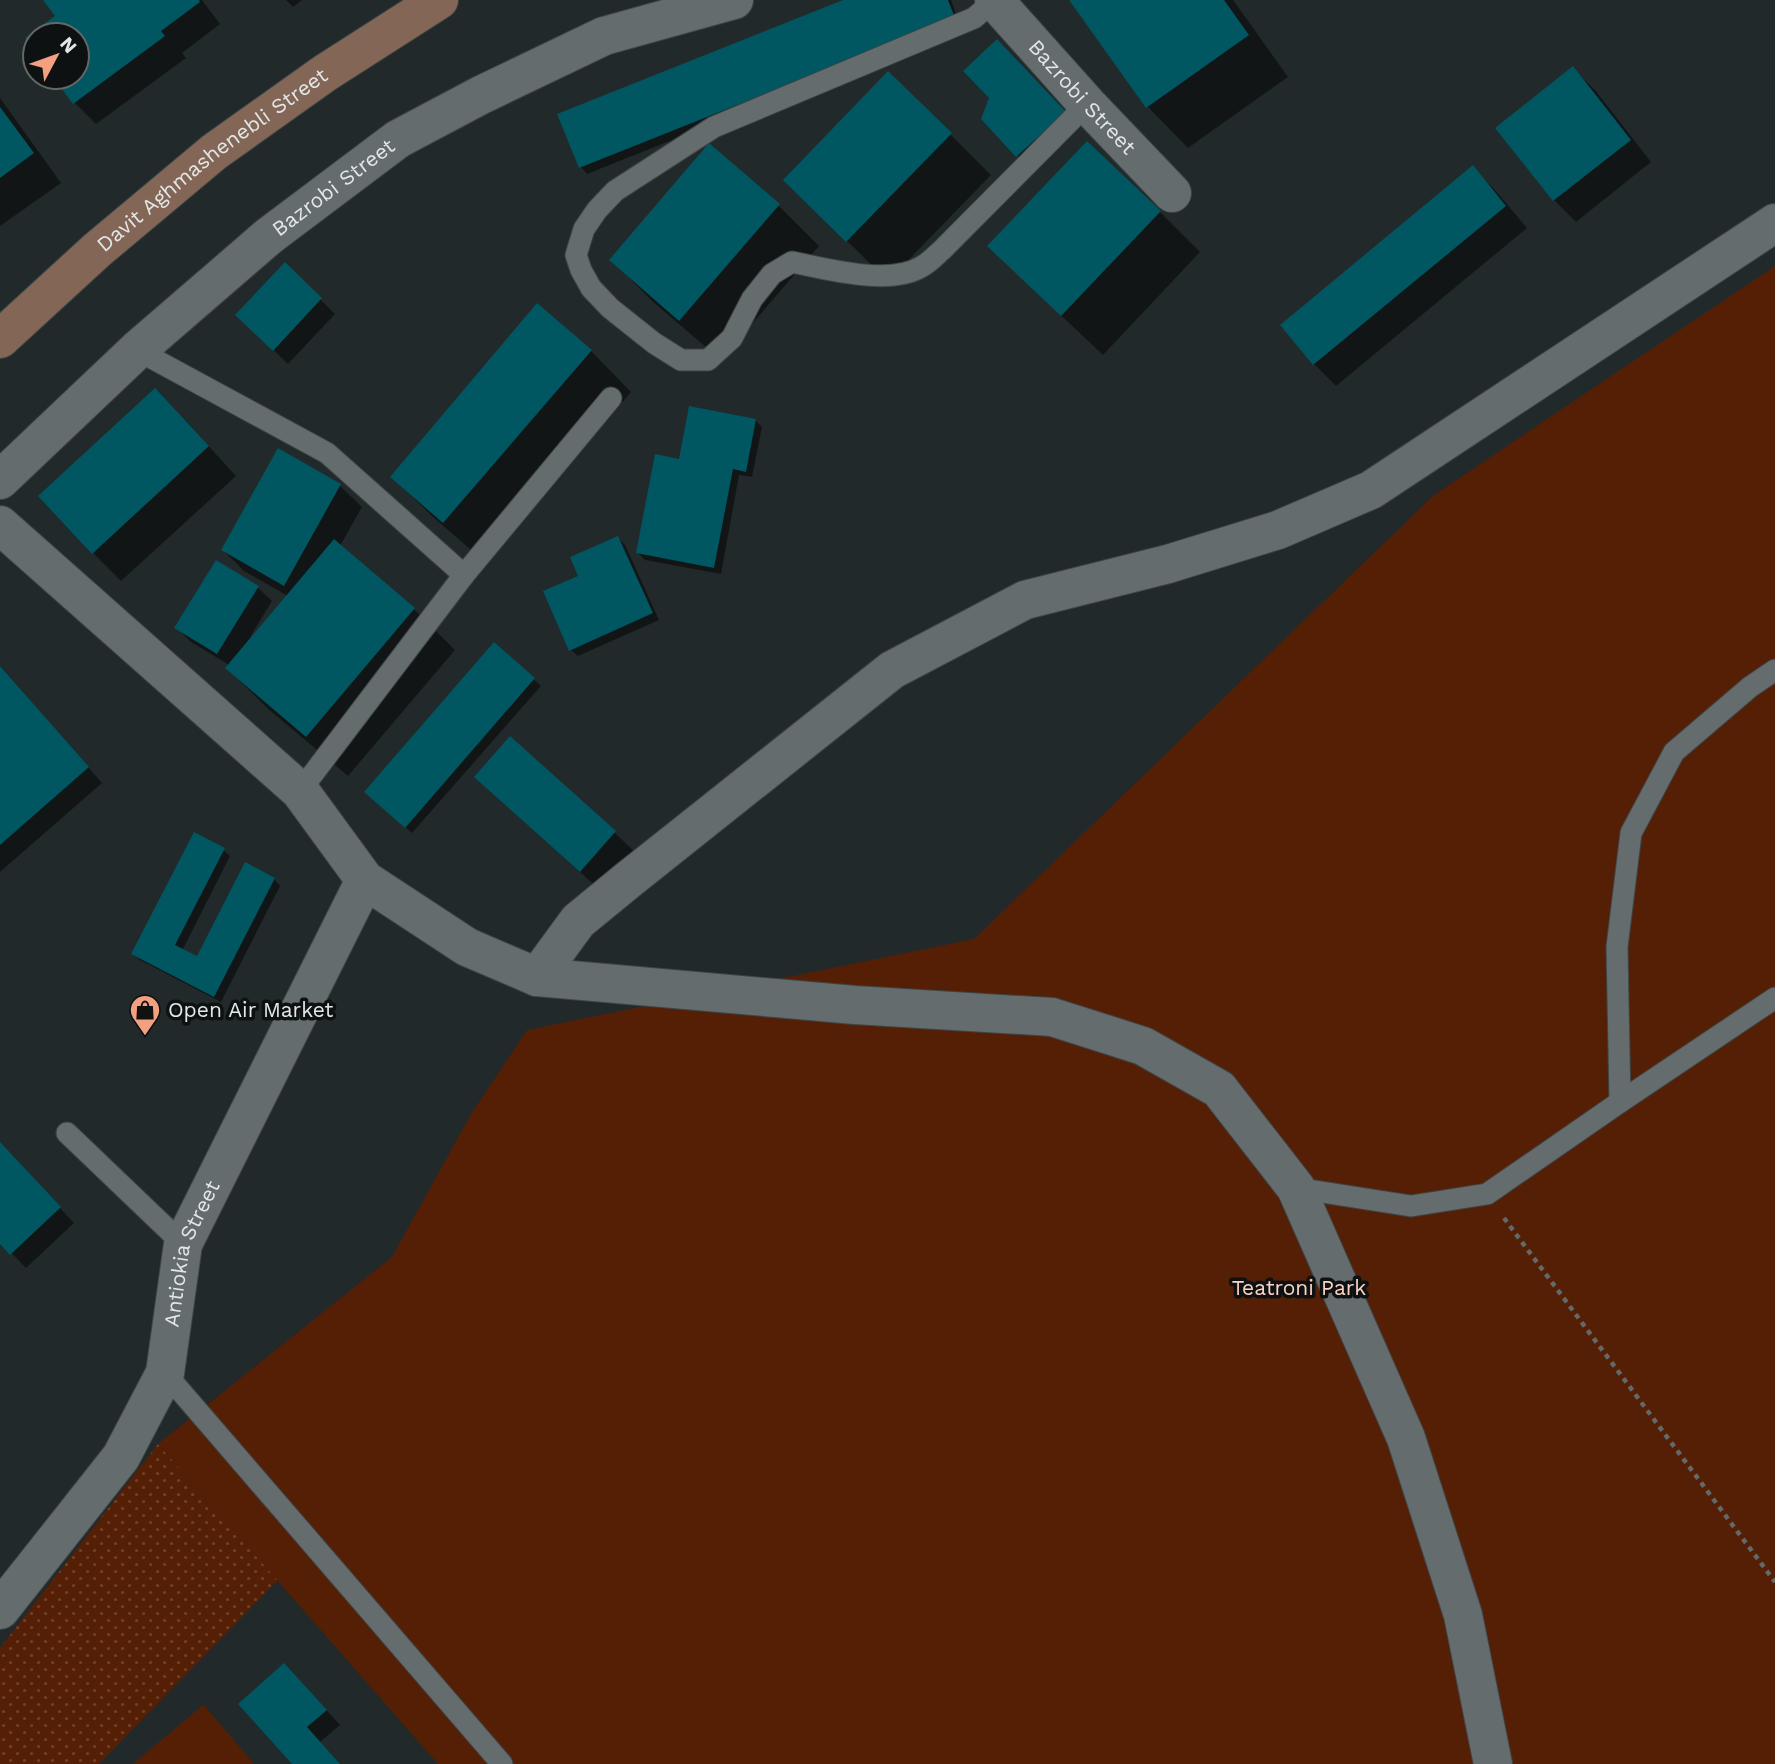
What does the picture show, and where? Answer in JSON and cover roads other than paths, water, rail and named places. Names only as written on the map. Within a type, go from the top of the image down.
[{"type":"main road","name":"Davit Aghmashenebli Street","points":[[0,339],[97,250],[214,152],[325,73],[439,0]]},
{"type":"street","name":"Bazrobi Street","points":[[0,480],[137,350],[269,236],[398,139],[481,95],[604,36],[734,0]]},
{"type":"street","name":"Bazrobi Street","points":[[994,0],[1087,104],[1172,193]]},
{"type":"street","points":[[537,977],[578,921],[892,670],[1025,600],[1168,564],[1278,530],[1371,490],[1775,223]]},
{"type":"street","points":[[0,525],[300,792],[365,880],[467,947],[537,977],[841,1004],[1052,1017],[1143,1046],[1219,1089],[1296,1188],[1406,1438],[1463,1615],[1493,1764]]},
{"type":"street","name":"Antiokia Street","points":[[0,1610],[121,1457],[165,1373],[183,1244],[365,880]]},
{"type":"lane","points":[[994,0],[974,18],[714,127],[615,191],[584,229],[576,255],[591,288],[610,308],[681,360],[708,360],[732,338],[752,299],[772,274],[792,262],[862,275],[901,275],[921,268],[1087,104]]},
{"type":"lane","points":[[137,350],[327,453],[464,575]]},
{"type":"lane","points":[[300,792],[464,575],[611,398]]},
{"type":"lane","points":[[1619,1102],[1617,947],[1631,833],[1674,752],[1750,687],[1775,670]]},
{"type":"lane","points":[[1296,1188],[1410,1206],[1487,1194],[1775,998]]},
{"type":"lane","points":[[68,1133],[183,1244]]},
{"type":"lane","points":[[165,1373],[502,1764]]},
{"type":"place","name":"Open Air Market","points":[[145,1037]]},
{"type":"park label","name":"Teatroni Park","points":[[1299,1288]]}]
